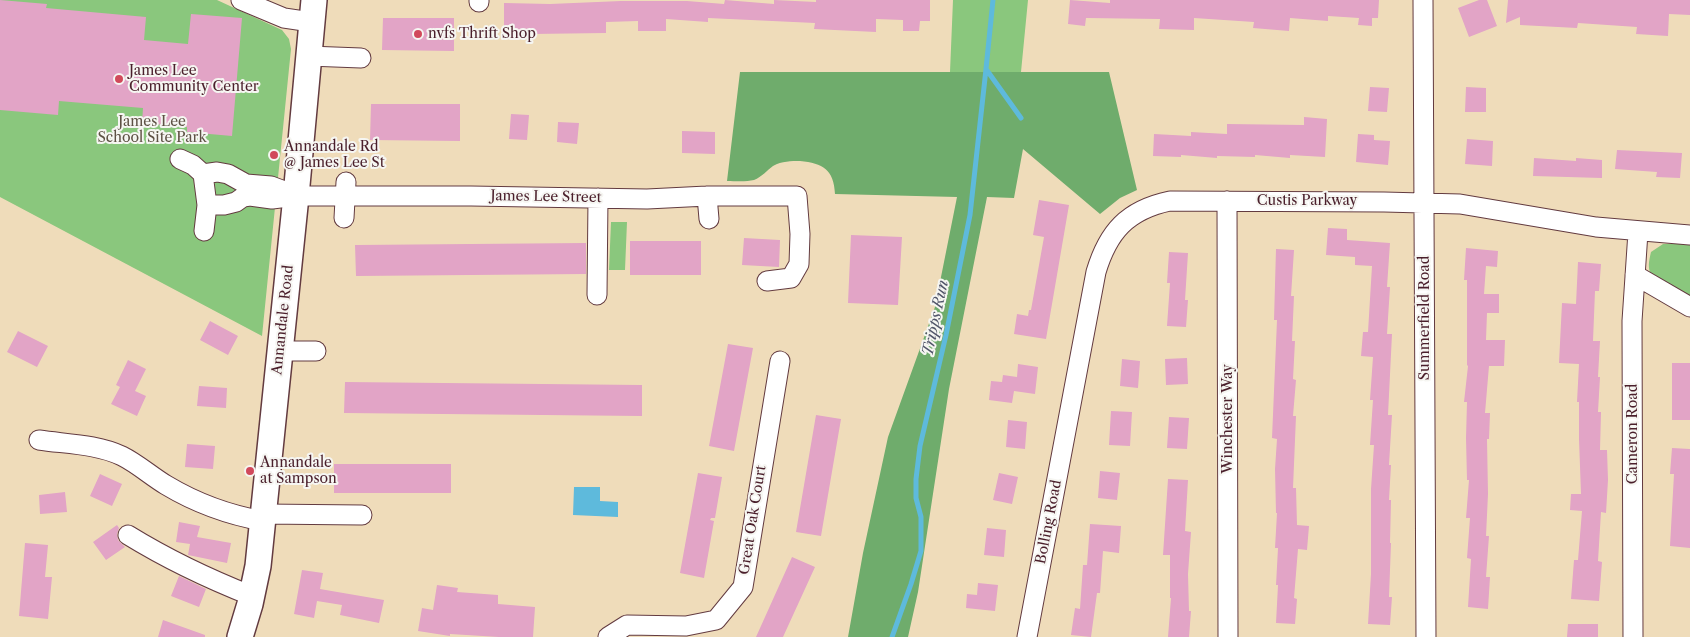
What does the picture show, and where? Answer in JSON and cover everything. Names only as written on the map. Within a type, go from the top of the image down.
[{"type":"main road","name":"Annandale Road","points":[[240,637],[252,596],[258,566],[313,11]]},
{"type":"street","points":[[241,0],[284,18],[313,11]]},
{"type":"street","name":"Summerfield Road","points":[[1423,0],[1426,637]]},
{"type":"street","points":[[308,56],[361,58]]},
{"type":"street","points":[[180,159],[193,164],[204,174],[207,206],[204,230]]},
{"type":"street","points":[[204,174],[217,172],[228,174],[246,184],[271,186],[296,196]]},
{"type":"street","points":[[344,218],[345,189]]},
{"type":"street","name":"James Lee Street","points":[[207,206],[236,202],[243,197],[250,196],[272,199],[345,189],[471,189],[598,198],[647,199],[707,196],[797,196],[800,234],[799,264],[792,278],[766,281]]},
{"type":"street","points":[[707,196],[709,219]]},
{"type":"street","points":[[597,295],[598,198]]},
{"type":"street","name":"Custis Parkway","points":[[1071,408],[1101,254],[1124,221],[1153,204],[1170,201],[1460,204],[1596,227],[1690,235]]},
{"type":"street","name":"Winchester Way","points":[[1228,201],[1228,637]]},
{"type":"street","name":"Cameron Road","points":[[1633,637],[1632,321],[1638,232]]},
{"type":"street","points":[[1635,275],[1690,307]]},
{"type":"street","points":[[280,351],[316,351]]},
{"type":"street","name":"Great Oak Court","points":[[608,637],[627,625],[686,626],[716,620],[743,587],[780,361]]},
{"type":"street","name":"Bolling Road","points":[[1027,637],[1071,408]]},
{"type":"street","points":[[39,440],[106,450],[122,456],[167,486],[210,507],[234,516],[263,518],[362,516]]},
{"type":"street","points":[[128,535],[154,551],[215,582],[252,596]]},
{"type":"green space","name":"James Lee School Site Park","points":[[0,0],[217,0],[282,30],[289,39],[291,49],[262,336],[0,197]]},
{"type":"green space","points":[[953,0],[1028,0],[1021,72],[950,72]]},
{"type":"green space","points":[[740,72],[1109,72],[1137,190],[1120,198],[1100,214],[1023,149],[1014,198],[987,197],[949,389],[918,592],[908,637],[848,637],[863,553],[888,437],[935,307],[957,197],[835,194],[832,179],[826,169],[815,164],[800,161],[776,164],[754,180],[727,181]]},
{"type":"green space","points":[[611,222],[627,222],[625,270],[609,270]]},
{"type":"green space","points":[[1663,244],[1690,244],[1690,300],[1650,274],[1649,261],[1651,252]]},
{"type":"water","points":[[574,487],[600,487],[600,501],[618,502],[618,517],[573,515]]},
{"type":"building","name":"James Lee Community Center","points":[[0,0],[47,4],[46,8],[146,17],[144,40],[188,44],[191,14],[242,18],[232,136],[187,132],[187,127],[142,123],[143,108],[59,101],[58,115],[0,110]]},
{"type":"building","points":[[725,0],[774,4],[774,0],[816,2],[816,0],[930,0],[930,21],[920,21],[919,31],[903,31],[903,20],[876,19],[876,32],[814,29],[815,23],[708,18],[708,22],[666,19],[666,31],[638,31],[638,21],[606,22],[606,33],[532,34],[532,37],[504,37],[504,3],[550,4],[687,1],[724,4]]},
{"type":"building","points":[[1070,0],[1110,3],[1110,0],[1379,0],[1378,18],[1372,18],[1372,26],[1358,25],[1359,18],[1328,16],[1328,21],[1290,18],[1289,31],[1253,28],[1254,22],[1194,18],[1194,30],[1159,29],[1160,19],[1086,18],[1085,26],[1068,24]]},
{"type":"building","points":[[1479,0],[1487,0],[1497,26],[1469,37],[1458,8]]},
{"type":"building","points":[[1508,0],[1690,0],[1690,15],[1669,14],[1668,36],[1636,34],[1637,27],[1578,23],[1577,28],[1520,25],[1520,17],[1506,23]]},
{"type":"building","name":"nvfs Thrift Shop","points":[[383,18],[454,18],[454,51],[382,50]]},
{"type":"building","points":[[1370,87],[1389,88],[1387,112],[1368,111]]},
{"type":"building","points":[[1466,87],[1486,88],[1486,112],[1465,112]]},
{"type":"building","points":[[371,104],[460,104],[460,141],[370,140]]},
{"type":"building","points":[[511,114],[529,115],[527,140],[509,139]]},
{"type":"building","points":[[1304,117],[1327,119],[1325,157],[1290,155],[1290,158],[1255,155],[1255,157],[1217,156],[1217,158],[1181,155],[1181,157],[1153,156],[1154,134],[1191,136],[1191,132],[1227,134],[1227,124],[1304,125]]},
{"type":"building","points":[[558,122],[579,123],[577,144],[557,142]]},
{"type":"building","points":[[682,131],[715,132],[715,154],[682,153]]},
{"type":"building","points":[[1358,134],[1374,135],[1374,140],[1390,141],[1388,165],[1356,162]]},
{"type":"building","points":[[1467,139],[1493,141],[1492,166],[1465,164]]},
{"type":"building","points":[[1617,150],[1682,153],[1680,178],[1656,177],[1657,172],[1615,169]]},
{"type":"building","points":[[1534,158],[1576,161],[1576,158],[1602,160],[1602,178],[1533,176]]},
{"type":"building","points":[[1039,200],[1069,205],[1046,339],[1014,334],[1017,314],[1028,316],[1029,310],[1031,310],[1044,237],[1033,235]]},
{"type":"building","points":[[1328,228],[1347,229],[1347,240],[1390,243],[1387,287],[1390,287],[1387,334],[1392,334],[1388,415],[1392,415],[1389,465],[1391,465],[1389,500],[1391,500],[1391,543],[1389,597],[1392,597],[1390,625],[1368,624],[1371,574],[1371,489],[1374,445],[1370,445],[1373,400],[1370,400],[1373,357],[1361,356],[1363,332],[1368,332],[1372,266],[1355,265],[1355,257],[1326,255]]},
{"type":"building","points":[[851,235],[902,237],[898,305],[848,303]]},
{"type":"building","points":[[744,238],[780,240],[779,267],[742,265]]},
{"type":"building","points":[[630,241],[701,241],[701,275],[630,275]]},
{"type":"building","points":[[586,243],[586,274],[356,276],[355,245]]},
{"type":"building","points":[[1466,248],[1498,251],[1497,267],[1486,266],[1484,294],[1499,294],[1499,313],[1487,313],[1486,340],[1505,340],[1504,366],[1489,366],[1485,413],[1490,413],[1489,439],[1487,439],[1488,494],[1486,536],[1489,536],[1486,577],[1490,577],[1488,609],[1468,607],[1471,559],[1467,558],[1470,518],[1466,518],[1469,480],[1467,480],[1467,402],[1464,402],[1468,366],[1467,280],[1464,280]]},
{"type":"building","points":[[1276,249],[1294,250],[1291,296],[1294,296],[1292,341],[1295,341],[1293,379],[1296,380],[1293,416],[1296,416],[1293,488],[1296,488],[1297,525],[1309,526],[1307,550],[1298,549],[1294,598],[1297,599],[1295,624],[1276,623],[1278,548],[1275,548],[1277,513],[1275,469],[1277,439],[1272,438],[1277,320],[1274,320]]},
{"type":"building","points":[[1169,252],[1188,253],[1185,300],[1188,300],[1186,327],[1167,326],[1170,283],[1167,283]]},
{"type":"building","points":[[1578,262],[1601,264],[1599,291],[1595,291],[1593,341],[1600,341],[1598,412],[1601,412],[1600,450],[1607,450],[1608,480],[1606,513],[1601,512],[1598,561],[1602,562],[1599,601],[1571,599],[1574,560],[1578,560],[1582,511],[1570,510],[1571,494],[1581,494],[1579,402],[1577,402],[1579,364],[1559,363],[1562,303],[1576,304]]},
{"type":"building","points":[[210,321],[238,336],[228,355],[200,340]]},
{"type":"building","points":[[18,331],[48,346],[37,367],[7,352]]},
{"type":"building","points":[[728,344],[753,348],[734,451],[709,446]]},
{"type":"building","points":[[1187,358],[1188,384],[1166,385],[1165,359]]},
{"type":"building","points":[[1122,359],[1140,361],[1138,388],[1120,386]]},
{"type":"building","points":[[128,360],[146,369],[135,391],[146,396],[137,416],[111,404],[120,387],[116,385]]},
{"type":"building","points":[[1672,363],[1690,363],[1690,420],[1672,420]]},
{"type":"building","points":[[1018,364],[1038,367],[1035,394],[1014,391],[1012,403],[989,400],[991,381],[1002,382],[1003,375],[1017,377]]},
{"type":"building","points":[[345,382],[642,385],[642,416],[344,413]]},
{"type":"building","points":[[199,386],[227,388],[226,408],[197,406]]},
{"type":"building","points":[[1111,411],[1132,412],[1130,446],[1109,445]]},
{"type":"building","points":[[816,415],[841,419],[821,536],[796,532]]},
{"type":"building","points":[[1169,417],[1189,418],[1187,449],[1167,448]]},
{"type":"building","points":[[1008,420],[1027,422],[1025,449],[1006,447]]},
{"type":"building","points":[[187,444],[215,446],[213,469],[185,467]]},
{"type":"building","points":[[1672,448],[1690,449],[1690,548],[1670,546],[1674,474],[1670,474]]},
{"type":"building","points":[[334,464],[451,464],[451,493],[334,493]]},
{"type":"building","points":[[1100,471],[1120,473],[1117,500],[1098,498]]},
{"type":"building","points":[[698,473],[722,477],[715,518],[710,520],[714,521],[704,578],[680,573]]},
{"type":"building","points":[[999,473],[1018,477],[1012,504],[993,500]]},
{"type":"building","points":[[100,474],[122,484],[112,506],[90,496]]},
{"type":"building","points":[[1168,479],[1188,480],[1185,531],[1191,532],[1188,574],[1189,611],[1191,611],[1189,637],[1168,637],[1171,598],[1170,555],[1163,555]]},
{"type":"building","points":[[65,492],[67,512],[40,514],[39,495]]},
{"type":"building","points":[[179,522],[200,526],[197,537],[231,543],[227,563],[188,555],[190,544],[176,542]]},
{"type":"building","points":[[1090,524],[1121,526],[1119,553],[1103,551],[1100,593],[1097,593],[1091,637],[1071,635],[1075,608],[1080,609],[1083,565],[1087,565]]},
{"type":"building","points":[[117,525],[119,528],[118,540],[125,547],[106,560],[93,542]]},
{"type":"building","points":[[987,528],[1006,530],[1004,557],[984,555]]},
{"type":"building","points":[[25,543],[48,545],[45,577],[52,577],[48,619],[19,616]]},
{"type":"building","points":[[792,557],[815,567],[783,637],[756,637]]},
{"type":"building","points":[[302,570],[323,573],[320,589],[384,600],[379,623],[340,615],[342,605],[317,601],[314,618],[294,614]]},
{"type":"building","points":[[179,576],[206,589],[199,607],[171,596]]},
{"type":"building","points":[[978,583],[998,585],[995,611],[966,608],[967,594],[977,595]]},
{"type":"building","points":[[437,585],[458,588],[457,592],[498,595],[498,604],[535,607],[533,637],[450,634],[450,636],[418,631],[422,608],[433,610]]},
{"type":"building","points":[[163,620],[205,635],[205,637],[158,637]]},
{"type":"building","points":[[1568,624],[1598,624],[1598,637],[1567,637]]},
{"type":"waterway","name":"Tripps Run","points":[[892,637],[921,551],[921,517],[916,498],[920,446],[946,335],[970,215],[993,0]]},
{"type":"waterway","points":[[986,69],[1021,118]]},
{"type":"place","name":"nvfs Thrift Shop","points":[[418,34]]},
{"type":"place","name":"James Lee Community Center","points":[[119,79]]},
{"type":"place","name":"Annandale Rd @ James Lee St","points":[[274,155]]},
{"type":"place","name":"Annandale at Sampson","points":[[250,471]]}]
